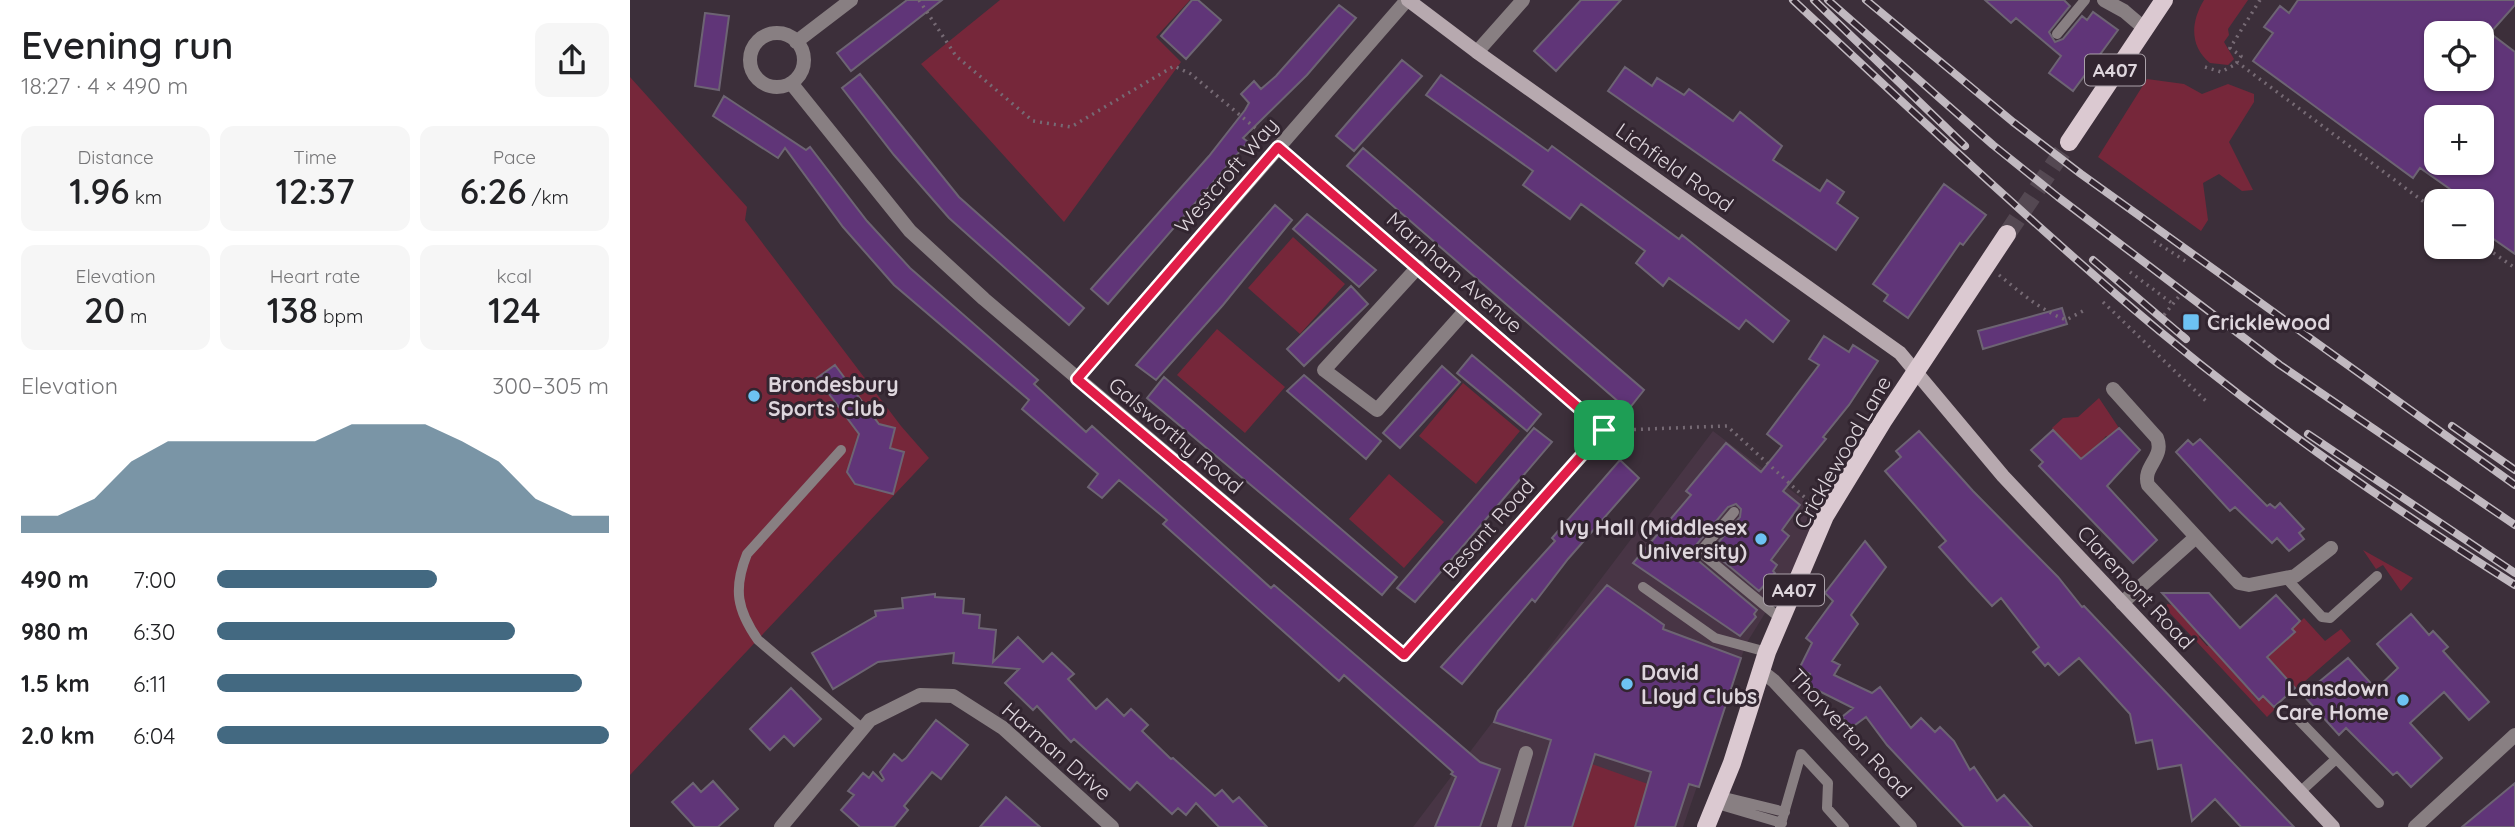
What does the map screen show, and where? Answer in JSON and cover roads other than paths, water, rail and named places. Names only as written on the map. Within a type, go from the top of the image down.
[{"type":"main road","name":"A407","points":[[2069,142],[2164,0]]},
{"type":"main road","name":"Cricklewood Lane","points":[[1706,827],[1715,799],[1732,763],[1760,670],[1825,516],[1917,369],[2007,234]]},
{"type":"street","points":[[796,42],[851,0]]},
{"type":"street","name":"Lichfield Road","points":[[1407,0],[1886,341],[1917,369]]},
{"type":"street","name":"Westcroft Way","points":[[1077,379],[1407,0]]},
{"type":"street","points":[[1477,52],[1522,0]]},
{"type":"street","points":[[2109,4],[2124,11],[2144,28]]},
{"type":"street","points":[[771,34],[789,36],[796,42],[804,64],[791,83],[782,86],[764,84],[757,78],[750,61],[755,44],[771,34]]},
{"type":"street","name":"Galsworthy Road","points":[[791,83],[910,231],[1077,379],[1404,655]]},
{"type":"street","name":"Marnham Avenue","points":[[1278,147],[1604,430]]},
{"type":"street","points":[[1418,267],[1324,370],[1377,410],[1466,310]]},
{"type":"street","name":"Claremont Road","points":[[1917,369],[2003,476],[2333,827]]},
{"type":"street","points":[[2113,388],[2160,445],[2159,453],[2147,472],[2148,485],[2239,583],[2249,585],[2304,571],[2331,548]]},
{"type":"street","name":"Besant Road","points":[[1404,655],[1604,430]]},
{"type":"street","points":[[2122,603],[2196,537]]},
{"type":"street","name":"Thorverton Road","points":[[1760,670],[1777,684],[1910,827]]},
{"type":"street","name":"Harman Drive","points":[[781,827],[870,720],[920,695],[953,696],[1003,728],[1112,827]]},
{"type":"street","points":[[2415,827],[2515,735]]},
{"type":"street","points":[[1504,827],[1526,753]]},
{"type":"lane","points":[[2057,34],[2085,0]]},
{"type":"lane","points":[[841,450],[747,554],[738,587],[746,624],[758,640],[863,729]]},
{"type":"lane","points":[[1734,512],[1700,552],[1782,620]]},
{"type":"lane","points":[[2285,577],[2322,617],[2330,618],[2377,576]]},
{"type":"lane","points":[[1643,587],[1715,638],[1767,652]]},
{"type":"lane","points":[[2296,717],[2379,803]]},
{"type":"lane","points":[[1715,799],[1782,821],[1801,754],[1828,783],[1826,808],[1840,825]]},
{"type":"lane","points":[[2300,792],[2336,759]]},
{"type":"tunnel","points":[[2007,234],[2069,142]]},
{"type":"railway","points":[[1793,0],[1995,187],[2165,336],[2261,412],[2361,484],[2515,585]]},
{"type":"railway","points":[[1814,0],[1965,146]]},
{"type":"railway","points":[[1828,0],[1993,145],[2058,197],[2280,365],[2515,525]]},
{"type":"railway","points":[[1866,0],[2013,122],[2081,174],[2515,485]]},
{"type":"railway","points":[[2093,260],[2186,339]]},
{"type":"railway","points":[[2452,426],[2515,470]]},
{"type":"railway","points":[[2308,434],[2515,573]]},
{"type":"place","name":"Cricklewood","points":[[2191,322]]},
{"type":"place","name":"Brondesbury Sports Club","points":[[754,396]]},
{"type":"place","name":"Ivy Hall (Middlesex University)","points":[[1761,539]]},
{"type":"place","name":"David Lloyd Clubs","points":[[1627,684]]},
{"type":"place","name":"Lansdown Care Home","points":[[2403,700]]}]
